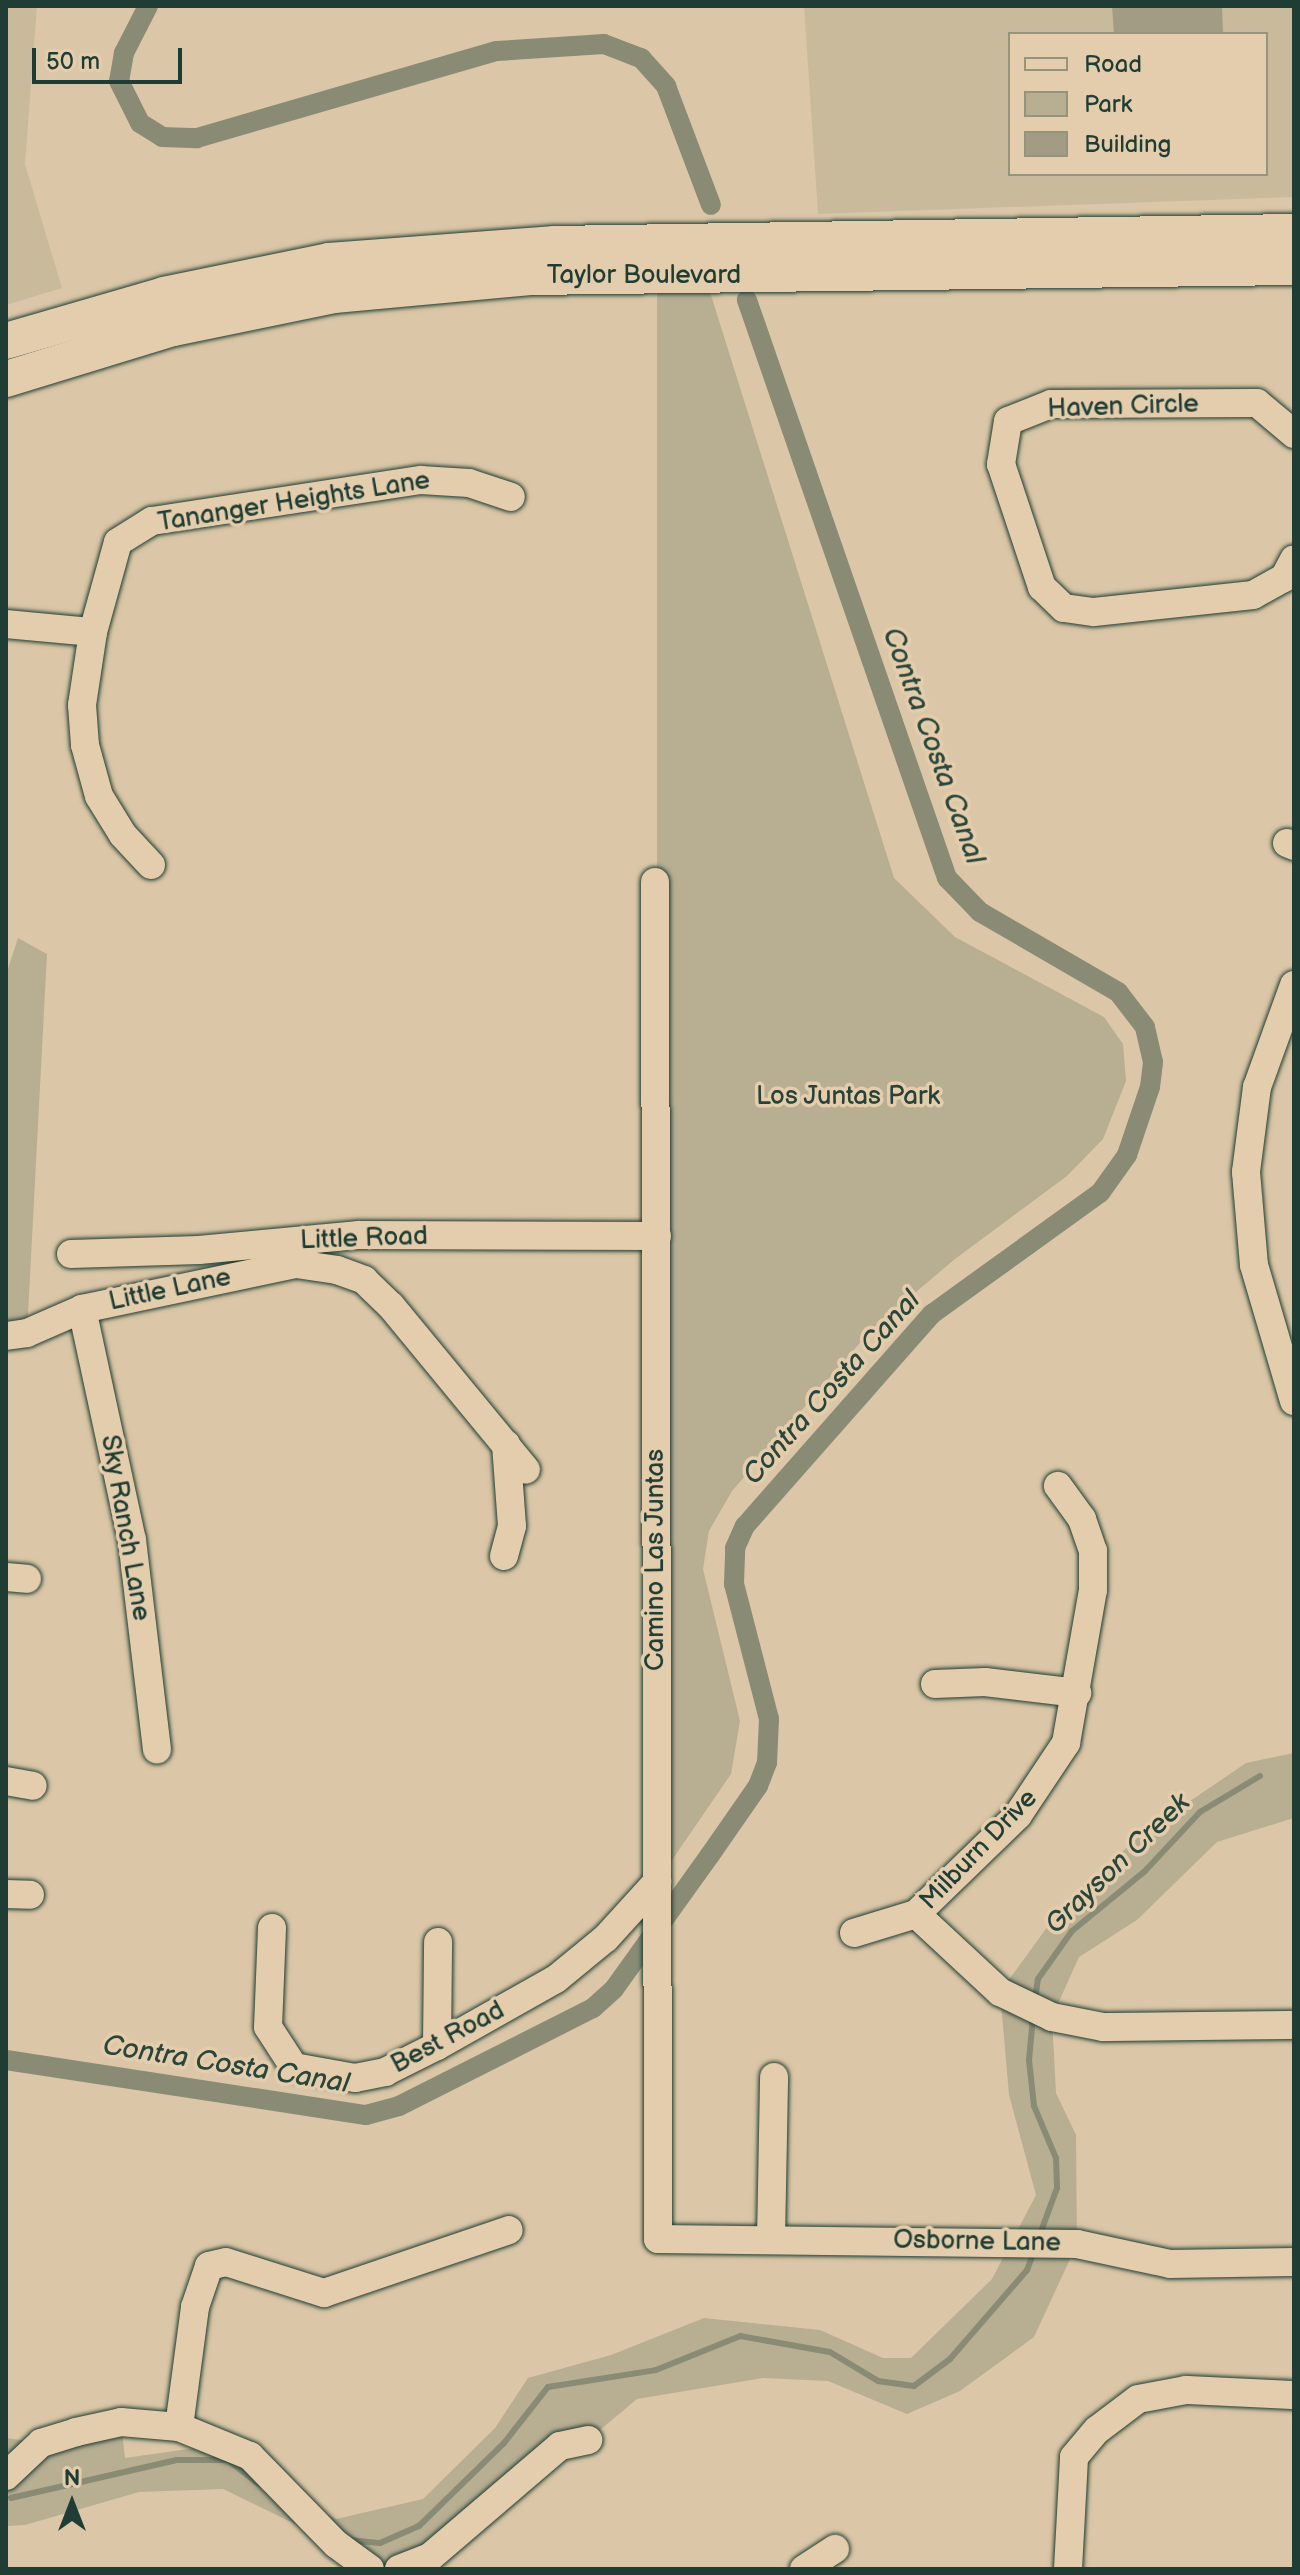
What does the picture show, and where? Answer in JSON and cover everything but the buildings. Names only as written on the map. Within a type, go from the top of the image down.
[{"type":"main road","name":"Taylor Boulevard","points":[[6,341],[164,295],[329,261],[555,244],[1294,232]]},
{"type":"main road","name":"Taylor Boulevard","points":[[6,379],[173,328],[334,295],[530,277],[1293,268]]},
{"type":"street","name":"Haven Circle","points":[[1294,434],[1257,403],[1051,404],[1008,421],[1001,464],[1042,587],[1064,608],[1094,612],[1253,595],[1284,578],[1294,559]]},
{"type":"street","name":"Tananger Heights Lane","points":[[151,865],[123,835],[99,796],[85,745],[82,705],[93,632],[118,542],[152,521],[421,480],[469,483],[511,497]]},
{"type":"street","points":[[6,624],[93,632]]},
{"type":"street","name":"Camino Las Juntas","points":[[655,882],[658,2239]]},
{"type":"street","points":[[1294,985],[1257,1087],[1246,1172],[1254,1265],[1294,1401]]},
{"type":"street","name":"Little Road","points":[[71,1254],[199,1250],[359,1235],[657,1236]]},
{"type":"street","name":"Little Lane","points":[[6,1336],[27,1333],[82,1309],[296,1264],[337,1270],[364,1280],[391,1306],[526,1470]]},
{"type":"street","name":"Sky Ranch Lane","points":[[82,1309],[132,1540],[157,1750]]},
{"type":"street","points":[[504,1556],[512,1526],[506,1444]]},
{"type":"street","name":"Milburn Drive","points":[[1058,1486],[1082,1519],[1093,1551],[1077,1693],[1066,1743],[1050,1772],[1018,1815],[916,1914],[1000,1992],[1052,2017],[1103,2027],[1294,2025]]},
{"type":"street","points":[[935,1684],[985,1682],[1077,1693]]},
{"type":"street","name":"Best Road","points":[[272,1928],[268,2027],[294,2067],[355,2078],[385,2072],[437,2046],[581,1961],[657,1891]]},
{"type":"street","points":[[854,1933],[916,1914]]},
{"type":"street","points":[[437,2046],[438,1942]]},
{"type":"street","points":[[771,2239],[774,2077]]},
{"type":"street","points":[[179,2427],[190,2373],[195,2307],[209,2266],[226,2262],[324,2293],[509,2230]]},
{"type":"street","name":"Osborne Lane","points":[[658,2239],[1077,2244],[1170,2264],[1294,2262]]},
{"type":"street","points":[[1068,2569],[1074,2457],[1097,2430],[1138,2399],[1162,2394],[1186,2390],[1294,2395]]},
{"type":"street","points":[[6,2476],[41,2443],[76,2432],[121,2422],[179,2427],[250,2456],[336,2544],[370,2569]]},
{"type":"street","points":[[399,2569],[430,2557],[560,2446],[588,2440]]},
{"type":"street","points":[[804,2569],[835,2549]]},
{"type":"shaded area","points":[[6,6],[37,6],[25,164],[62,288],[6,305]]},
{"type":"shaded area","points":[[804,6],[1294,6],[1294,197],[818,214]]},
{"type":"green space","name":"Los Juntas Park","points":[[705,276],[894,878],[955,937],[1104,1017],[1123,1044],[1126,1081],[1103,1139],[1067,1176],[955,1259],[871,1330],[732,1491],[709,1531],[703,1569],[740,1721],[731,1774],[657,1882],[657,277]]},
{"type":"green space","points":[[18,938],[47,954],[27,1333],[6,1336],[6,975]]},
{"type":"green space","points":[[1294,1753],[1294,1818],[1217,1842],[1137,1920],[1079,1957],[1052,2017],[1056,2093],[1076,2135],[1077,2244],[1034,2337],[960,2391],[907,2414],[828,2381],[763,2378],[637,2399],[588,2440],[399,2569],[370,2569],[336,2544],[223,2489],[139,2492],[25,2525],[6,2526],[6,2438],[41,2443],[121,2422],[125,2458],[224,2444],[282,2492],[336,2519],[423,2499],[495,2428],[528,2378],[611,2355],[704,2318],[820,2330],[883,2358],[911,2358],[992,2279],[1036,2195],[1009,2095],[1000,1992],[1064,1904],[1143,1833],[1246,1763]]},
{"type":"waterway","name":"Contra Costa Canal","points":[[148,6],[124,53],[119,81],[140,123],[162,137],[197,138],[497,51],[604,44],[641,58],[666,86],[711,205]]},
{"type":"waterway","name":"Contra Costa Canal","points":[[6,2060],[366,2115],[399,2106],[593,2008],[614,1989],[710,1855],[758,1786],[767,1763],[769,1719],[734,1584],[735,1548],[745,1526],[932,1314],[1100,1193],[1127,1155],[1150,1087],[1153,1062],[1145,1027],[1118,992],[980,912],[947,878],[747,300]]},
{"type":"waterway","name":"Grayson Creek","points":[[1035,2002],[1038,1979],[1072,1931],[1145,1871],[1200,1812],[1260,1776]]},
{"type":"waterway","name":"Grayson Creek","points":[[1033,2017],[1029,2060],[1034,2106],[1056,2158],[1057,2188],[1039,2237]]},
{"type":"waterway","name":"Grayson Creek","points":[[350,2540],[380,2543],[419,2526],[504,2443],[548,2387],[656,2370],[740,2336],[830,2352],[878,2381],[914,2386],[950,2359],[1027,2270],[1034,2252]]},
{"type":"waterway","name":"Grayson Creek","points":[[11,2498],[177,2460],[228,2460],[259,2484]]}]
